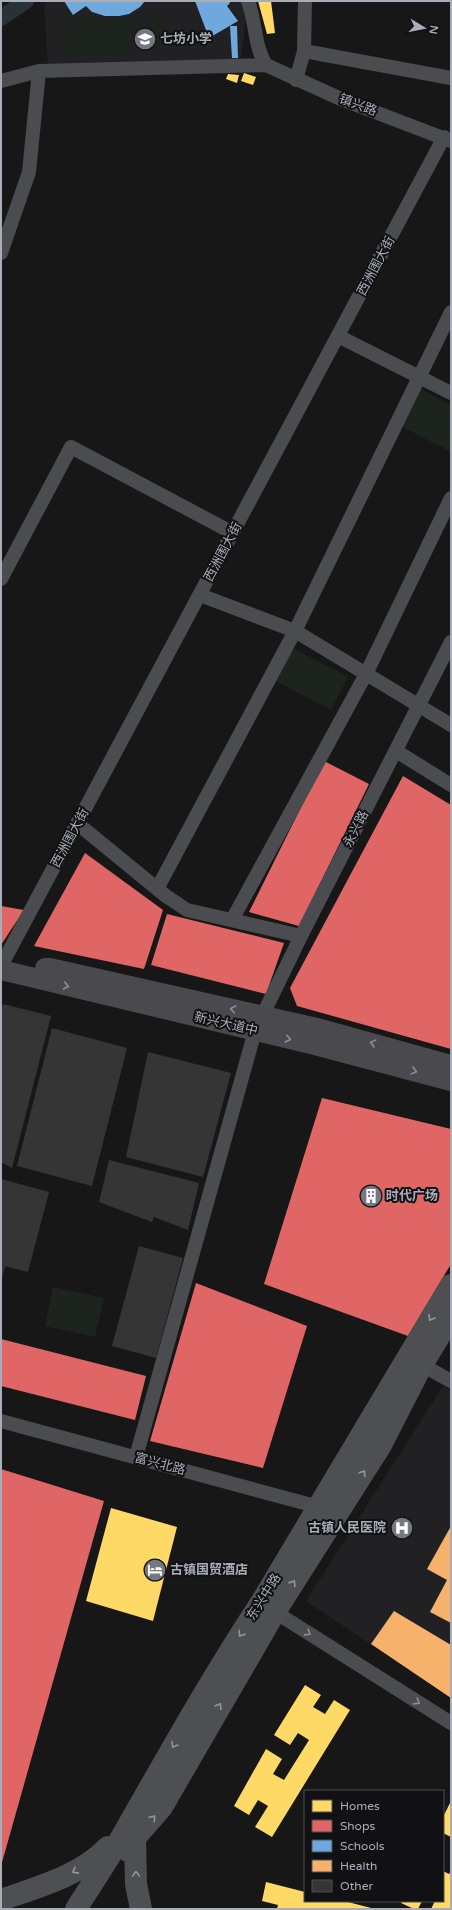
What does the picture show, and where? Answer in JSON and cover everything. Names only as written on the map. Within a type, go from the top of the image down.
[{"type":"main road","name":"新兴大道中","points":[[1,970],[50,968],[259,1023],[451,1081]]},
{"type":"main road","name":"新兴大道中","points":[[259,1023],[318,1028],[451,1065]]},
{"type":"main road","name":"东兴中路","points":[[94,1909],[131,1834],[158,1772],[224,1661],[319,1507],[451,1285]]},
{"type":"main road","name":"东兴中路","points":[[76,1909],[131,1834],[162,1807],[208,1725],[275,1612],[381,1445],[422,1365],[451,1317]]},
{"type":"main road","points":[[1,1900],[44,1886],[74,1872],[131,1834],[136,1884],[141,1909]]},
{"type":"street","points":[[248,1],[253,14],[259,54],[266,65]]},
{"type":"street","points":[[296,80],[304,51],[305,1]]},
{"type":"street","points":[[304,51],[451,78]]},
{"type":"street","points":[[1,81],[39,71],[266,65]]},
{"type":"street","name":"镇兴路","points":[[266,65],[296,80],[341,99],[448,139]]},
{"type":"street","points":[[1,252],[29,172],[39,71]]},
{"type":"street","name":"西洲围大街","points":[[1,966],[338,336],[448,139]]},
{"type":"street","points":[[157,889],[295,631],[451,312]]},
{"type":"street","points":[[338,336],[451,394]]},
{"type":"street","points":[[1,579],[71,447],[233,533]]},
{"type":"street","points":[[232,920],[366,674],[451,498]]},
{"type":"street","points":[[200,595],[295,631],[451,725]]},
{"type":"street","name":"永兴路","points":[[136,1457],[259,1023],[301,936],[451,642]]},
{"type":"street","points":[[396,751],[451,785]]},
{"type":"street","points":[[78,824],[157,889],[187,910],[301,936]]},
{"type":"street","points":[[422,1365],[451,1381]]},
{"type":"street","name":"富兴北路","points":[[1,1421],[319,1507]]},
{"type":"street","points":[[275,1612],[451,1723]]},
{"type":"shaded area","name":"七坊小学","points":[[49,1],[241,1],[246,15],[241,62],[48,65],[44,4]]},
{"type":"shaded area","points":[[128,18],[130,53],[64,56],[62,21]]},
{"type":"shaded area","points":[[151,19],[164,19],[165,48],[152,49]]},
{"type":"shaded area","points":[[147,20],[148,49],[136,50],[135,21]]},
{"type":"shaded area","points":[[418,388],[451,405],[451,452],[399,425]]},
{"type":"shaded area","points":[[287,645],[348,677],[331,710],[270,678]]},
{"type":"shaded area","points":[[53,1287],[104,1298],[95,1337],[45,1326]]},
{"type":"shaded area","name":"古镇人民医院","points":[[443,1386],[451,1391],[451,1698],[306,1601]]},
{"type":"building: Homes","points":[[258,1],[271,1],[275,33],[267,34]]},
{"type":"building: Homes","points":[[244,73],[256,77],[253,85],[241,81]]},
{"type":"building: Homes","points":[[228,74],[239,75],[237,83],[226,79]]},
{"type":"building: Homes","points":[[111,1508],[177,1527],[153,1621],[86,1601]]},
{"type":"building: Homes","points":[[305,1685],[321,1695],[313,1707],[325,1714],[334,1700],[350,1710],[272,1837],[255,1827],[268,1806],[258,1800],[249,1815],[234,1806],[266,1749],[282,1759],[273,1774],[284,1780],[309,1740],[298,1733],[290,1745],[274,1735]]},
{"type":"building: Homes","points":[[451,1801],[451,1837],[444,1834],[444,1815]]},
{"type":"building: Homes","points":[[451,1871],[451,1909],[431,1909],[434,1902],[444,1902],[444,1872],[449,1874]]},
{"type":"building: Homes","points":[[266,1882],[304,1892],[304,1902],[348,1902],[375,1909],[277,1909],[278,1905],[262,1901]]},
{"type":"building: Homes","points":[[422,1902],[418,1909],[414,1909],[401,1903]]},
{"type":"building: Shops","points":[[324,761],[369,784],[299,926],[249,912]]},
{"type":"building: Shops","points":[[403,776],[451,805],[451,1049],[297,1006],[290,988]]},
{"type":"building: Shops","points":[[85,853],[163,910],[144,969],[34,946]]},
{"type":"building: Shops","points":[[1,906],[24,910],[1,945]]},
{"type":"building: Shops","points":[[167,914],[284,943],[266,994],[151,965]]},
{"type":"building: Shops","name":"时代广场","points":[[322,1098],[451,1129],[451,1264],[408,1336],[264,1284]]},
{"type":"building: Shops","points":[[196,1283],[307,1326],[263,1468],[150,1441]]},
{"type":"building: Shops","points":[[1,1339],[146,1376],[135,1420],[1,1386]]},
{"type":"building: Shops","points":[[1,1469],[104,1501],[1,1866]]},
{"type":"building: Schools","points":[[64,1],[145,1],[140,7],[129,14],[105,16],[92,12],[86,6],[73,15]]},
{"type":"building: Schools","points":[[195,1],[229,1],[230,3],[227,6],[238,21],[209,38]]},
{"type":"building: Schools","points":[[230,26],[237,26],[238,58],[232,58]]},
{"type":"building: Health","points":[[451,1526],[451,1623],[430,1612],[447,1580],[427,1569]]},
{"type":"building: Health","points":[[394,1611],[451,1645],[451,1698],[371,1644]]},
{"type":"building: Other","points":[[3,1004],[51,1016],[12,1168],[1,1162],[1,1011]]},
{"type":"building: Other","points":[[52,1028],[127,1048],[92,1186],[17,1166]]},
{"type":"building: Other","points":[[148,1052],[231,1073],[203,1177],[126,1157]]},
{"type":"building: Other","points":[[109,1160],[199,1183],[188,1230],[154,1217],[152,1222],[99,1202]]},
{"type":"building: Other","points":[[1,1179],[49,1192],[28,1272],[5,1266],[2,1279]]},
{"type":"building: Other","points":[[139,1246],[183,1258],[156,1358],[112,1346]]},
{"type":"waterway","points":[[1,18],[26,1]]},
{"type":"place","name":"七坊小学","points":[[145,39]]},
{"type":"place","name":"时代广场","points":[[371,1196]]},
{"type":"place","name":"古镇人民医院","points":[[402,1528]]},
{"type":"place","name":"古镇国贸酒店","points":[[155,1570]]}]
